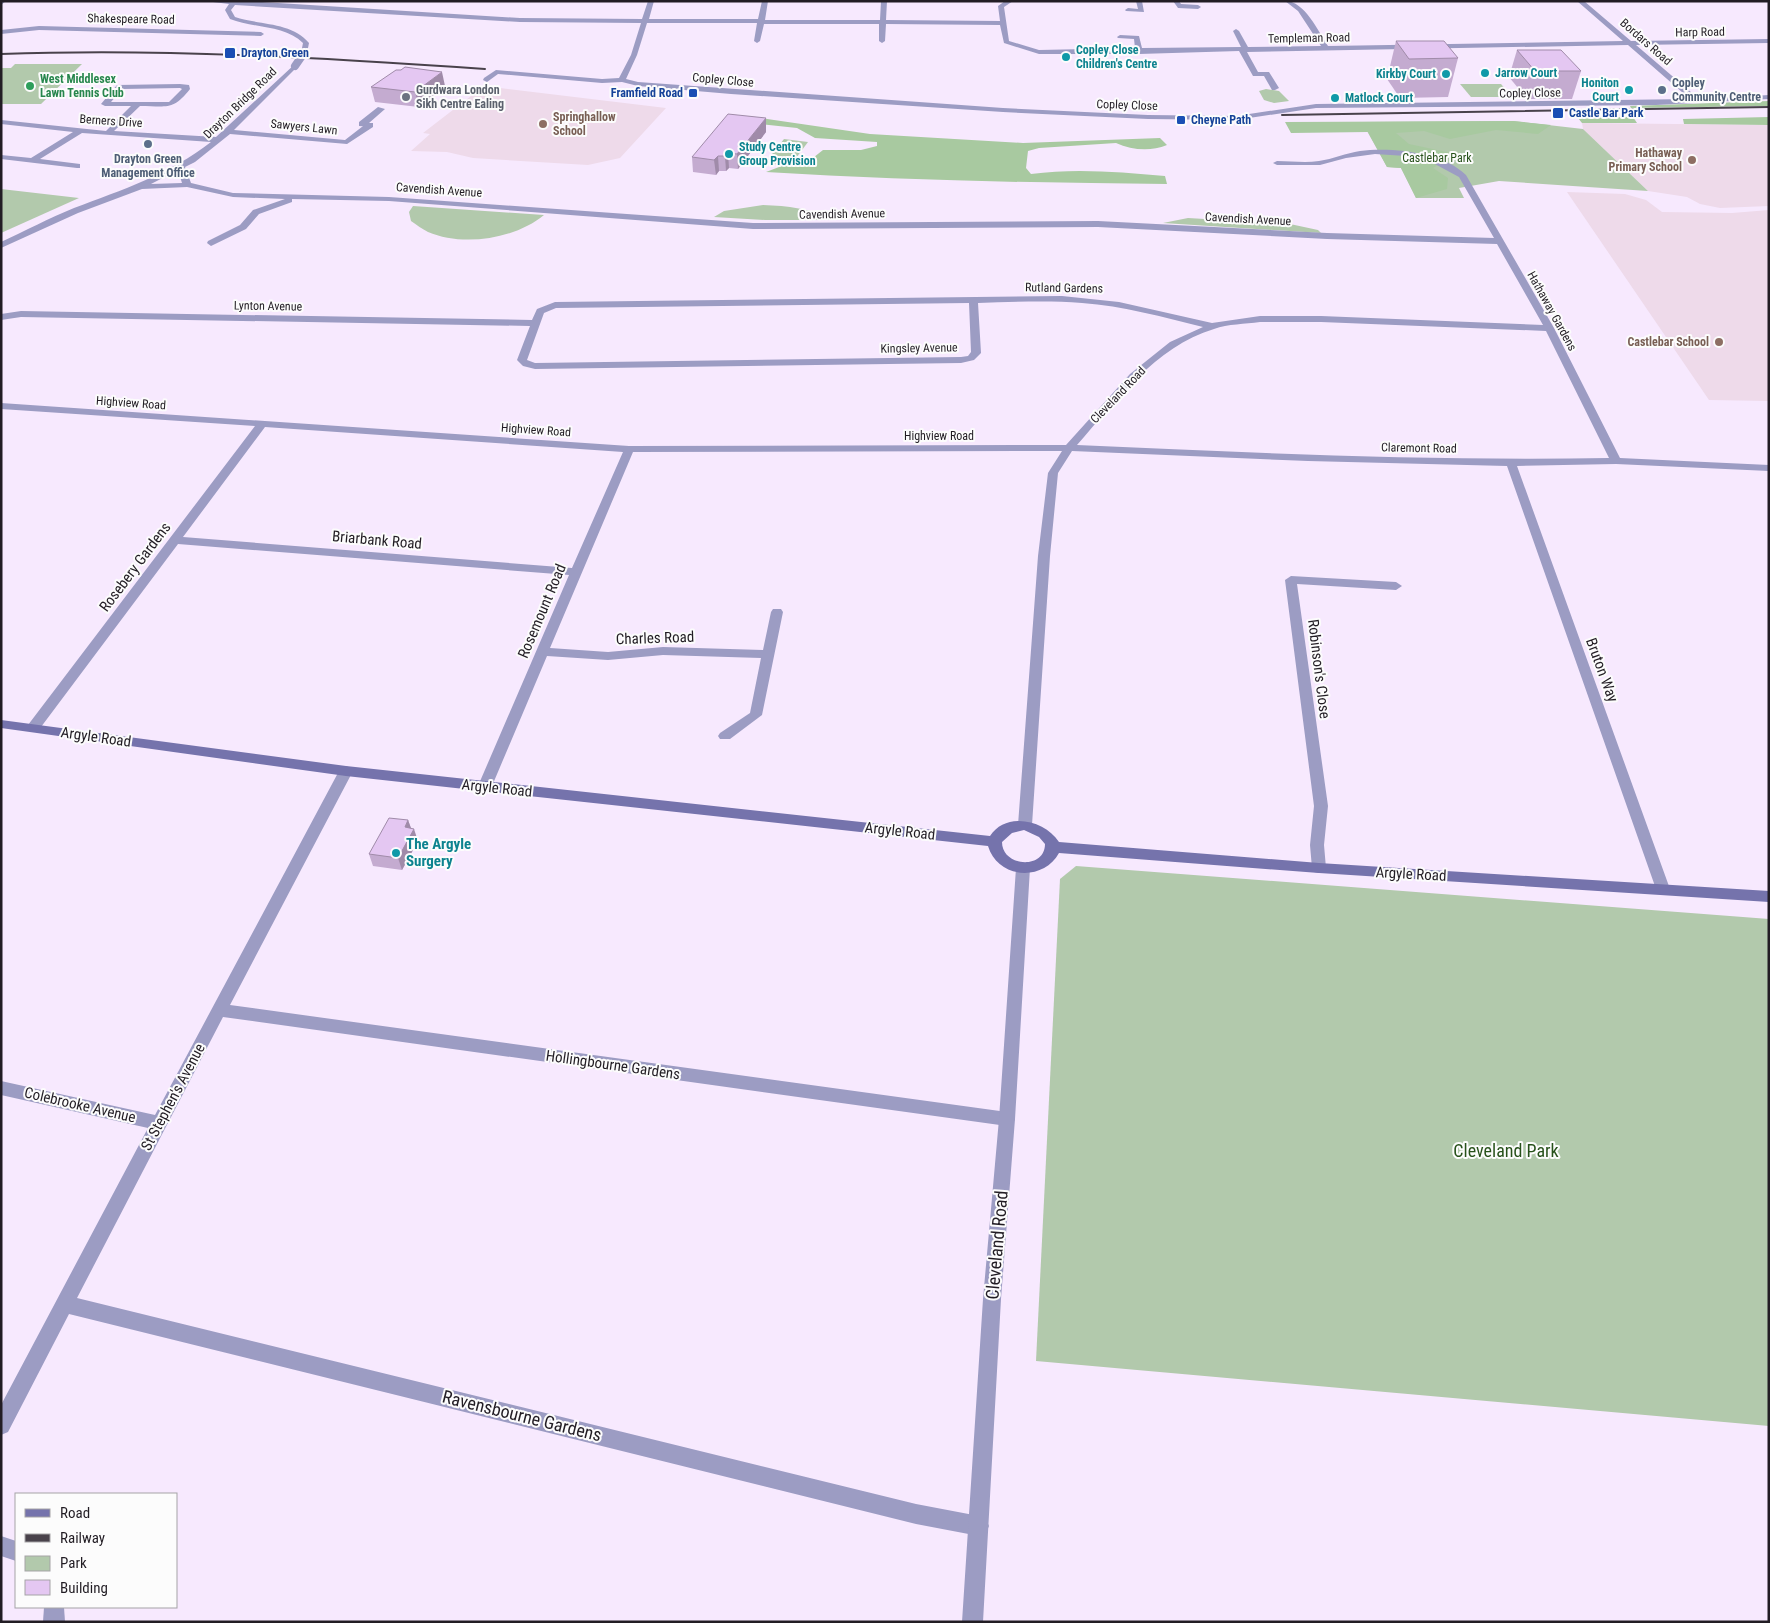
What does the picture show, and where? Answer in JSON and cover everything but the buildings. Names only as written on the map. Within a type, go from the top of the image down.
[{"type":"main road","name":"Argyle Road","points":[[1,724],[346,771],[995,842]]},
{"type":"main road","points":[[1025,825],[1040,829],[1050,837],[1053,847],[1050,857],[1044,863],[1023,868],[1012,866],[1002,860],[995,850],[995,842],[1002,831],[1012,826],[1025,825]]},
{"type":"main road","name":"Argyle Road","points":[[1053,847],[1319,868],[1769,897]]},
{"type":"street","points":[[208,1],[474,18],[760,23],[1004,23],[1001,6],[1010,1]]},
{"type":"street","points":[[622,80],[634,55],[650,1]]},
{"type":"street","points":[[757,41],[765,1]]},
{"type":"street","points":[[882,41],[884,1]]},
{"type":"street","points":[[1128,10],[1142,10],[1139,1]]},
{"type":"street","points":[[1176,1],[1178,6],[1198,7]]},
{"type":"street","points":[[1288,1],[1300,10],[1327,49]]},
{"type":"street","name":"Bordars Road","points":[[1580,1],[1696,100]]},
{"type":"street","name":"Drayton Bridge Road","points":[[1,245],[75,211],[136,188],[181,166],[219,140],[295,66],[304,53],[306,44],[303,39],[293,33],[232,18],[228,10],[233,2]]},
{"type":"street","name":"Templeman Road","points":[[1004,23],[1006,42],[1032,52],[1632,45]]},
{"type":"street","name":"Shakespeare Road","points":[[1,32],[39,28],[261,34]]},
{"type":"street","points":[[1236,31],[1256,74],[1266,74],[1275,88]]},
{"type":"street","points":[[1120,37],[1137,37],[1139,52]]},
{"type":"street","name":"Harp Road","points":[[1632,45],[1769,42]]},
{"type":"street","name":"Copley Close","points":[[488,80],[496,72],[602,81],[622,80],[638,84],[731,92],[1003,110],[1148,117],[1236,118],[1316,106],[1646,103],[1769,97]]},
{"type":"street","points":[[108,133],[137,105],[170,104],[175,102],[186,87],[120,87],[105,104],[137,105]]},
{"type":"street","name":"Sawyers Lawn","points":[[228,132],[347,142],[370,125],[362,124],[381,109]]},
{"type":"street","name":"Berners Drive","points":[[1,122],[108,133],[219,140]]},
{"type":"street","points":[[32,160],[79,130]]},
{"type":"street","name":"Hathaway Gardens","points":[[1277,163],[1320,163],[1346,156],[1377,153],[1430,159],[1449,166],[1462,175],[1549,328],[1616,461]]},
{"type":"street","points":[[1273,154],[1280,172]]},
{"type":"street","points":[[1,157],[77,166]]},
{"type":"street","points":[[181,166],[187,185]]},
{"type":"street","name":"Cavendish Avenue","points":[[136,188],[187,185],[232,195],[389,199],[788,227],[1098,224],[1327,236],[1499,241]]},
{"type":"street","points":[[232,195],[250,207],[299,197]]},
{"type":"street","points":[[211,243],[243,227],[250,207]]},
{"type":"street","name":"Rutland Gardens","points":[[973,300],[1062,299],[1110,302],[1212,326]]},
{"type":"street","name":"Kingsley Avenue","points":[[973,300],[976,353],[971,358],[961,360],[535,366],[526,364],[522,360],[540,311],[555,305],[973,300]]},
{"type":"street","name":"Lynton Avenue","points":[[1,317],[21,314],[535,323]]},
{"type":"street","name":"Cleveland Road","points":[[1025,825],[1044,556],[1053,473],[1069,448],[1133,376],[1172,344],[1212,326],[1260,319],[1321,319],[1549,328]]},
{"type":"street","name":"Highview Road","points":[[1,406],[629,449],[1069,448]]},
{"type":"street","name":"Rosebery Gardens","points":[[33,728],[262,424]]},
{"type":"street","name":"Claremont Road","points":[[1069,448],[1308,458],[1511,463],[1616,461],[1769,468]]},
{"type":"street","name":"Rosemount Road","points":[[486,786],[629,449]]},
{"type":"street","name":"Bruton Way","points":[[1511,463],[1662,889]]},
{"type":"street","name":"Briarbank Road","points":[[175,540],[577,572]]},
{"type":"street","name":"Robinson's Close","points":[[1319,868],[1317,845],[1321,806],[1291,580],[1396,586]]},
{"type":"street","points":[[725,736],[756,715],[777,612]]},
{"type":"street","name":"Charles Road","points":[[543,652],[608,656],[663,651],[769,654]]},
{"type":"street","name":"St Stephen's Avenue","points":[[1,1425],[346,771]]},
{"type":"street","name":"Cleveland Road","points":[[972,1622],[992,1299],[1007,1119],[1023,868]]},
{"type":"street","name":"Hollingbourne Gardens","points":[[219,1010],[1007,1119]]},
{"type":"street","name":"Colebrooke Avenue","points":[[1,1088],[159,1123]]},
{"type":"street","name":"Ravensbourne Gardens","points":[[65,1304],[916,1514],[979,1526]]},
{"type":"street","points":[[1,1546],[15,1551]]},
{"type":"street","points":[[54,1608],[54,1622]]},
{"type":"shaded area","name":"Springhallow School","points":[[484,86],[666,108],[620,158],[588,165],[473,158],[447,152],[411,151],[430,134],[423,133]]},
{"type":"shaded area","name":"Hathaway Primary School","points":[[1582,123],[1769,125],[1769,206],[1720,208],[1700,204],[1687,197],[1648,191],[1583,129]]},
{"type":"shaded area","name":"Castlebar School","points":[[1567,192],[1625,194],[1646,200],[1662,212],[1732,213],[1769,210],[1769,401],[1709,400]]},
{"type":"green space","name":"West Middlesex Lawn Tennis Club","points":[[15,64],[82,64],[41,104],[1,104],[1,68],[11,68]]},
{"type":"green space","points":[[1460,84],[1501,84],[1512,97],[1471,97]]},
{"type":"green space","points":[[1266,89],[1279,91],[1289,101],[1274,103],[1264,100],[1259,91]]},
{"type":"green space","points":[[1769,101],[1769,106],[1631,108],[1630,106]]},
{"type":"green space","points":[[746,116],[870,134],[1023,143],[1160,138],[1167,145],[1148,149],[1135,149],[1116,143],[1039,148],[1028,151],[1026,168],[1031,174],[1081,171],[1165,176],[1167,184],[966,181],[766,172],[787,164],[809,161],[823,150],[861,150],[877,146],[877,142],[815,138],[797,128],[741,122]]},
{"type":"green space","points":[[1633,117],[1637,123],[1582,123],[1578,118]]},
{"type":"green space","points":[[1769,117],[1769,125],[1684,124],[1683,119]]},
{"type":"green space","name":"Castlebar Park","points":[[1513,121],[1583,129],[1648,191],[1499,181],[1459,188],[1464,198],[1416,198],[1401,168],[1387,167],[1362,122]]},
{"type":"green space","points":[[1513,121],[1551,125],[1538,134],[1496,130],[1450,139],[1424,131],[1396,133],[1409,144],[1456,154],[1433,168],[1448,178],[1447,189],[1416,198],[1401,168],[1387,167],[1368,132],[1291,133],[1285,122]]},
{"type":"green space","points":[[784,139],[808,142],[790,166],[765,163]]},
{"type":"green space","points":[[1,189],[79,198],[1,233]]},
{"type":"green space","points":[[763,205],[799,208],[832,220],[765,220],[714,217],[724,211]]},
{"type":"green space","points":[[413,206],[544,215],[519,230],[504,235],[472,240],[457,239],[442,237],[428,232],[411,221],[409,212]]},
{"type":"green space","points":[[1188,218],[1290,224],[1318,230],[1321,233],[1163,223]]},
{"type":"green space","name":"Cleveland Park","points":[[1076,866],[1769,919],[1769,1426],[1036,1361],[1060,879]]},
{"type":"railway","points":[[1,54],[62,52],[183,53],[364,61],[485,69]]},
{"type":"railway","points":[[1282,115],[1769,107]]},
{"type":"place","name":"Drayton Green","points":[[230,53]]},
{"type":"place","name":"Copley Close Children's Centre","points":[[1066,57]]},
{"type":"place","name":"Jarrow Court","points":[[1485,73]]},
{"type":"place","name":"Kirkby Court","points":[[1446,74]]},
{"type":"place","name":"West Middlesex Lawn Tennis Club","points":[[30,86]]},
{"type":"place","name":"Honiton Court","points":[[1629,90]]},
{"type":"place","name":"Copley Community Centre","points":[[1662,90]]},
{"type":"place","name":"Framfield Road","points":[[693,93]]},
{"type":"place","name":"Gurdwara London Sikh Centre Ealing","points":[[406,97]]},
{"type":"place","name":"Matlock Court","points":[[1335,98]]},
{"type":"place","name":"Castle Bar Park","points":[[1558,113]]},
{"type":"place","name":"Cheyne Path","points":[[1181,120]]},
{"type":"place","name":"Springhallow School","points":[[543,124]]},
{"type":"place","name":"Drayton Green Management Office","points":[[148,144]]},
{"type":"place","name":"Study Centre Group Provision","points":[[729,154]]},
{"type":"place","name":"Hathaway Primary School","points":[[1692,160]]},
{"type":"place","name":"Castlebar School","points":[[1719,342]]},
{"type":"place","name":"The Argyle Surgery","points":[[396,853]]}]
